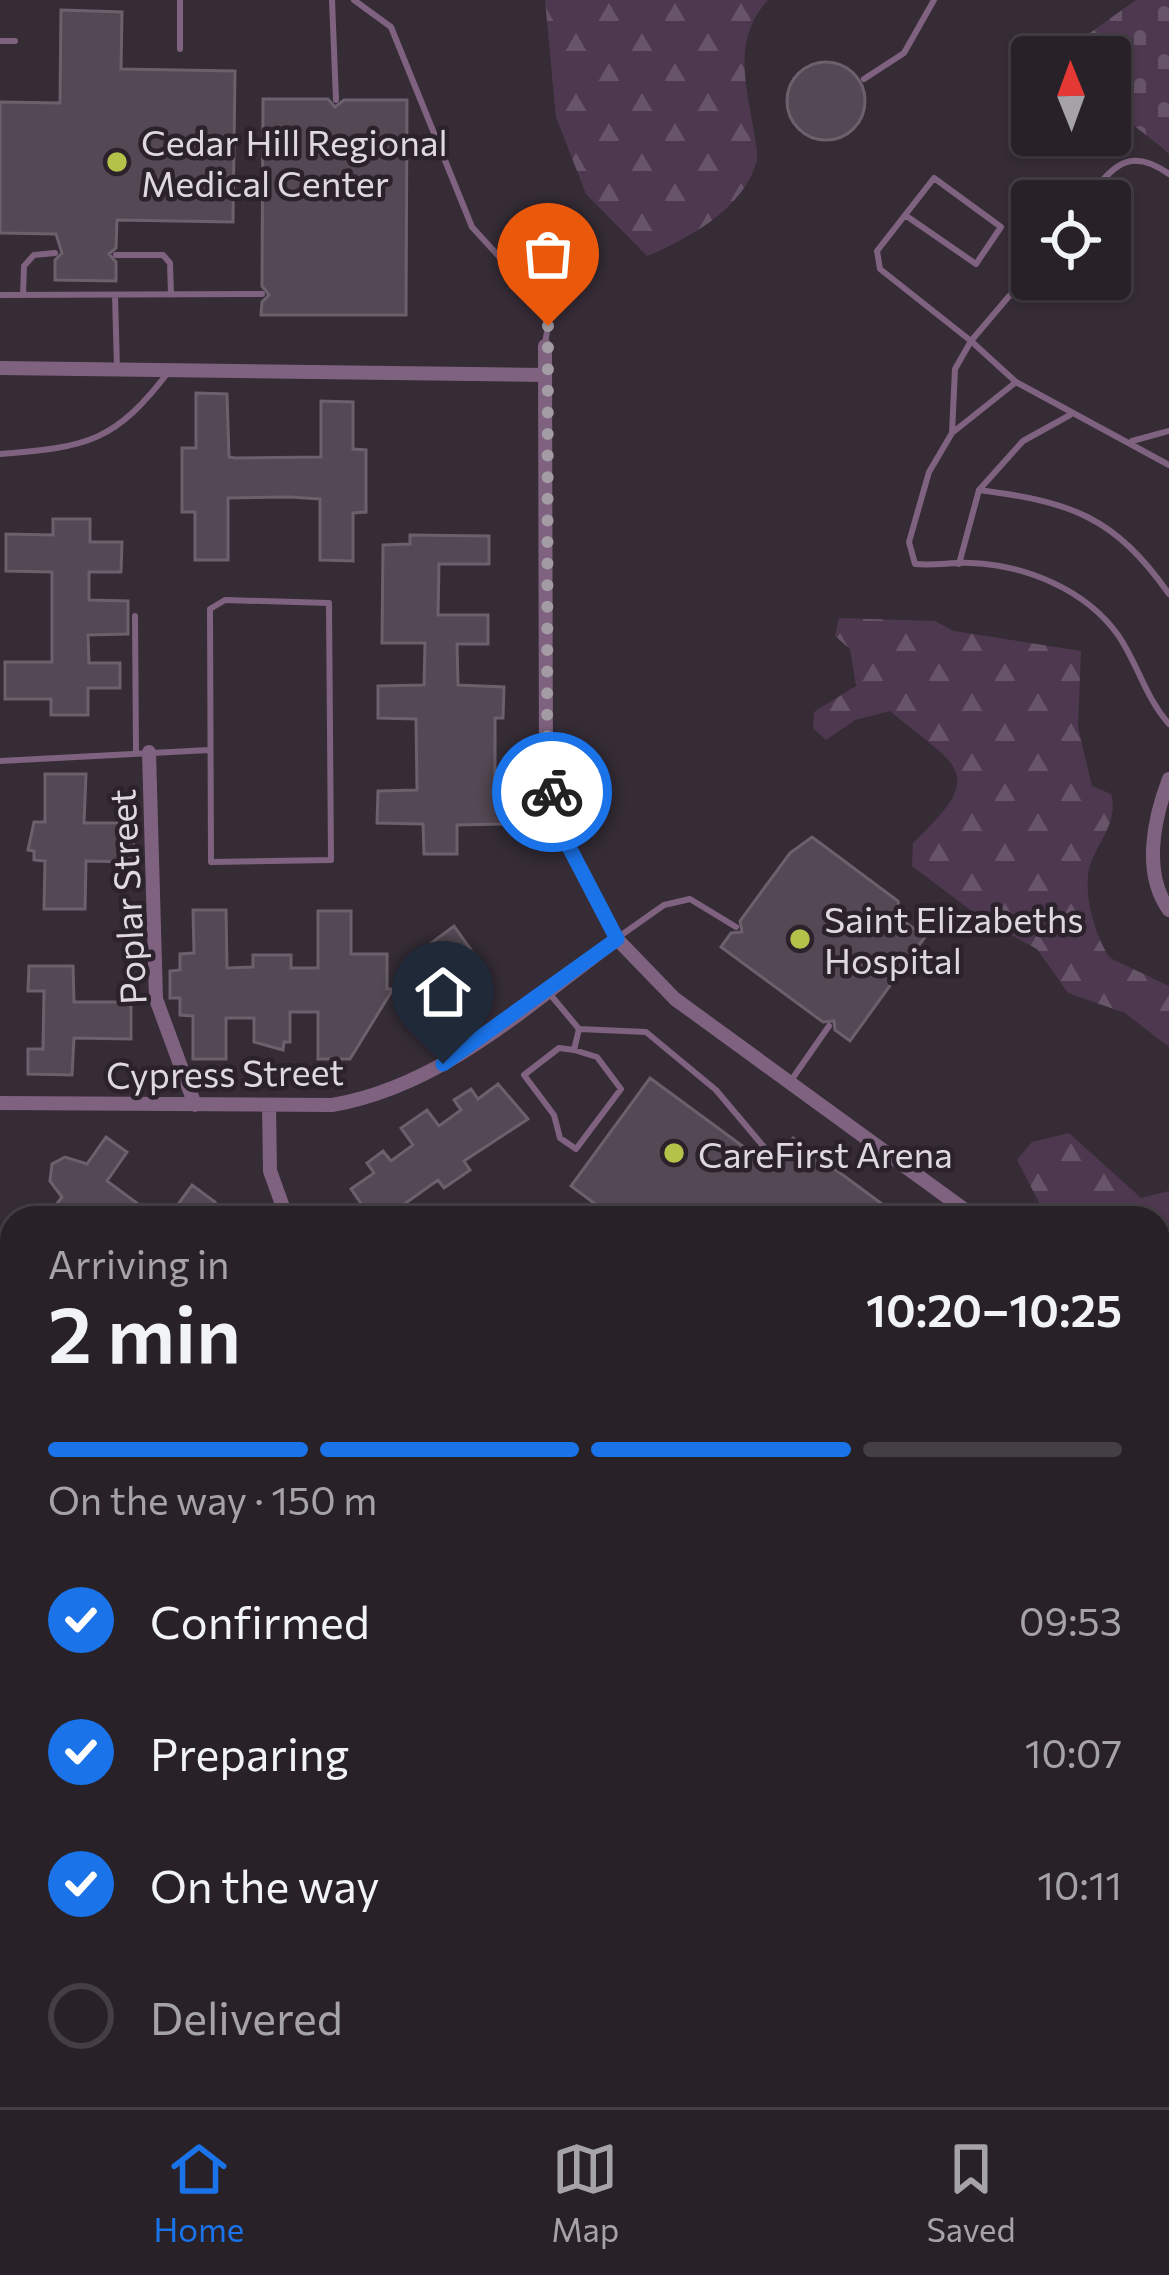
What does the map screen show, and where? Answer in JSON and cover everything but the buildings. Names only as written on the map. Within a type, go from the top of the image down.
[{"type":"street","points":[[545,346],[547,773],[568,845],[617,939],[675,999],[959,1206]]},
{"type":"street","points":[[0,368],[545,375]]},
{"type":"street","name":"Poplar Street","points":[[143,752],[156,999],[196,1105]]},
{"type":"street","points":[[1169,779],[1155,815],[1154,863],[1169,910]]},
{"type":"street","name":"Cypress Street","points":[[0,1103],[332,1105],[382,1096],[470,1047],[617,939]]},
{"type":"street","points":[[268,1105],[270,1171],[282,1206]]},
{"type":"lane","points":[[180,0],[180,49]]},
{"type":"lane","points":[[332,0],[336,100]]},
{"type":"lane","points":[[355,0],[391,27],[472,227],[536,297],[548,326],[545,346]]},
{"type":"lane","points":[[864,79],[904,52],[934,0]]},
{"type":"lane","points":[[0,41],[15,41]]},
{"type":"lane","points":[[1103,180],[1114,167],[1132,160],[1151,161],[1169,174]]},
{"type":"lane","points":[[905,215],[976,264],[1001,227],[934,178],[905,215],[877,251],[880,269],[1016,382],[1169,465]]},
{"type":"lane","points":[[23,295],[24,266],[34,255],[56,253]]},
{"type":"lane","points":[[116,255],[163,256],[170,263],[171,295]]},
{"type":"lane","points":[[0,295],[262,294]]},
{"type":"lane","points":[[952,433],[955,369],[971,341],[1011,294]]},
{"type":"lane","points":[[115,295],[117,368]]},
{"type":"lane","points":[[0,454],[89,441],[133,418],[172,369]]},
{"type":"lane","points":[[1016,382],[952,433],[929,472],[909,542],[915,563],[959,564],[1049,578],[1089,605],[1118,636],[1150,703],[1169,724]]},
{"type":"lane","points":[[959,564],[979,490],[1024,441],[1070,415]]},
{"type":"lane","points":[[1130,442],[1169,431]]},
{"type":"lane","points":[[979,490],[1047,499],[1084,512],[1126,538],[1169,594]]},
{"type":"lane","points":[[225,600],[329,603],[331,860],[211,862],[209,750],[210,608],[225,600]]},
{"type":"lane","points":[[135,616],[143,752]]},
{"type":"lane","points":[[0,761],[209,750]]},
{"type":"lane","points":[[617,939],[664,905],[690,899],[736,926]]},
{"type":"lane","points":[[547,991],[579,1029],[646,1032],[716,1090],[764,1147]]},
{"type":"lane","points":[[789,1084],[829,1025]]},
{"type":"lane","points":[[574,1050],[579,1029]]},
{"type":"lane","points":[[559,1048],[574,1050],[597,1057],[621,1089],[576,1149],[560,1138],[554,1115],[524,1075],[559,1048]]},
{"type":"green space","points":[[545,0],[768,0],[750,30],[744,63],[757,160],[741,193],[713,220],[647,256],[586,194],[556,117]]},
{"type":"green space","points":[[1136,0],[1169,0],[1169,153],[1131,123],[1131,36],[1085,36]]},
{"type":"green space","points":[[839,618],[935,621],[954,631],[1081,651],[1078,727],[1092,786],[1111,794],[1113,805],[1088,875],[1090,907],[1110,958],[1169,986],[1169,1047],[1125,1013],[1068,993],[1037,949],[981,918],[912,866],[913,843],[951,800],[957,785],[955,771],[890,711],[855,720],[826,740],[813,728],[814,712],[856,686],[850,649],[835,636]]},
{"type":"green space","points":[[1069,1133],[1141,1198],[1169,1191],[1169,1206],[1041,1206],[1017,1160],[1032,1142]]},
{"type":"way so far","points":[[548,326],[543,595],[547,773],[552,792]]},
{"type":"place","name":"Cedar Hill Regional Medical Center","points":[[117,162]]},
{"type":"place","name":"Saint Elizabeths Hospital","points":[[800,939]]},
{"type":"place","name":"CareFirst Arena","points":[[674,1153]]},
{"type":"route","points":[[443,1064],[617,939],[568,845],[552,792]]}]
